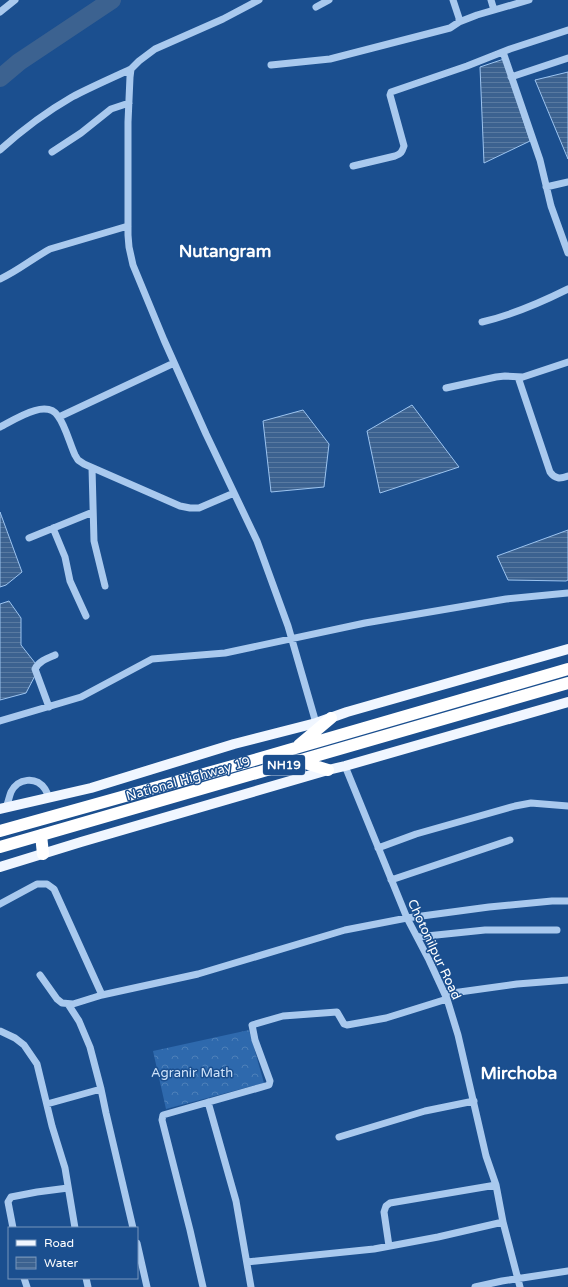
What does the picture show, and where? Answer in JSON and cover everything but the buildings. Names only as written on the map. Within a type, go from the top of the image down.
[{"type":"highway","name":"NH19","points":[[0,831],[568,669]]},
{"type":"highway","name":"National Highway 19","points":[[0,847],[568,683]]},
{"type":"highway","points":[[295,748],[331,718]]},
{"type":"highway","points":[[299,761],[328,770]]},
{"type":"highway","points":[[41,835],[43,854]]},
{"type":"main road","points":[[3,809],[91,788],[234,744],[316,724],[347,712],[568,649]]},
{"type":"main road","points":[[0,867],[328,770],[568,702]]},
{"type":"street","points":[[0,12],[15,0]]},
{"type":"street","points":[[0,150],[19,133],[72,97],[131,69],[155,49],[223,19],[259,0]]},
{"type":"street","points":[[316,7],[329,0]]},
{"type":"street","points":[[453,0],[459,22]]},
{"type":"street","points":[[491,0],[494,10]]},
{"type":"street","points":[[271,65],[330,59],[343,56],[450,28],[459,22],[529,0]]},
{"type":"street","points":[[353,166],[395,156],[400,154],[403,150],[404,146],[390,95],[391,92],[568,30]]},
{"type":"street","points":[[503,52],[540,160],[551,206],[564,232],[568,253]]},
{"type":"street","points":[[511,77],[568,58]]},
{"type":"street","points":[[131,69],[129,103],[128,226],[129,247],[133,264],[174,363],[257,541],[292,638],[316,724]]},
{"type":"street","points":[[52,152],[81,134],[111,109],[129,103]]},
{"type":"street","points":[[546,187],[568,182]]},
{"type":"street","points":[[0,279],[50,249],[128,226]]},
{"type":"street","points":[[482,322],[501,318],[522,310],[568,289]]},
{"type":"street","points":[[446,388],[496,376],[518,377],[532,375],[568,362]]},
{"type":"street","points":[[59,417],[174,363]]},
{"type":"street","points":[[518,377],[550,472],[557,478],[568,476]]},
{"type":"street","points":[[0,428],[34,410],[45,408],[51,409],[59,417],[75,456],[78,460],[92,468],[180,506],[190,508],[199,508],[234,493]]},
{"type":"street","points":[[92,468],[94,541],[105,586]]},
{"type":"street","points":[[29,538],[93,512]]},
{"type":"street","points":[[53,528],[65,558],[70,581],[86,616]]},
{"type":"street","points":[[0,721],[81,697],[152,659],[225,652],[365,624],[506,599],[568,593]]},
{"type":"street","points":[[49,707],[35,669],[41,662],[55,655]]},
{"type":"street","name":"Chotonilpur Road","points":[[345,766],[407,918],[446,997],[458,1035],[486,1156],[496,1185],[503,1222],[520,1287]]},
{"type":"street","points":[[3,809],[11,792],[22,781],[35,781],[45,788],[49,798]]},
{"type":"street","points":[[378,848],[416,834],[515,806],[531,803],[568,806]]},
{"type":"street","points":[[391,880],[510,840]]},
{"type":"street","points":[[0,904],[37,884],[47,884],[54,889],[102,996]]},
{"type":"street","points":[[40,975],[62,1003],[74,1004],[198,974],[345,930],[407,918],[489,907],[552,901],[568,901]]},
{"type":"street","points":[[417,937],[485,930],[557,930]]},
{"type":"street","points":[[203,1287],[162,1117],[166,1113],[268,1086],[270,1084],[255,1040],[252,1025],[283,1016],[337,1012],[344,1024],[347,1025],[386,1018],[446,997],[517,984],[568,980]]},
{"type":"street","points":[[68,1004],[79,1021],[90,1047],[134,1227]]},
{"type":"street","points":[[0,1031],[16,1038],[24,1045],[36,1064],[65,1168],[75,1227]]},
{"type":"street","points":[[46,1104],[101,1089]]},
{"type":"street","points":[[340,1137],[425,1111],[474,1101]]},
{"type":"street","points":[[208,1102],[236,1201],[251,1287]]},
{"type":"street","points":[[389,1246],[384,1212],[386,1206],[390,1203],[496,1185]]},
{"type":"street","points":[[13,1227],[8,1202],[11,1197],[68,1188]]},
{"type":"street","points":[[247,1262],[349,1253],[438,1237],[503,1222]]},
{"type":"street","points":[[138,1247],[147,1287]]},
{"type":"street","points":[[475,1287],[568,1271]]},
{"type":"green space","name":"Agranir Math","points":[[249,1030],[264,1083],[166,1109],[153,1051]]},
{"type":"water","points":[[504,59],[530,141],[484,163],[480,67]]},
{"type":"water","points":[[568,72],[568,159],[535,80]]},
{"type":"water","points":[[412,405],[459,467],[380,493],[367,431]]},
{"type":"water","points":[[303,410],[329,444],[324,487],[271,492],[263,421]]},
{"type":"water","points":[[0,512],[22,572],[6,585],[0,587]]},
{"type":"water","points":[[568,530],[568,580],[508,580],[497,556]]},
{"type":"water","points":[[9,601],[21,618],[21,645],[39,668],[26,693],[0,700],[0,604]]},
{"type":"waterway","points":[[0,78],[19,62],[112,0]]},
{"type":"district","name":"Nutangram","points":[[225,251]]},
{"type":"district","name":"Mirchoba","points":[[519,1073]]}]
